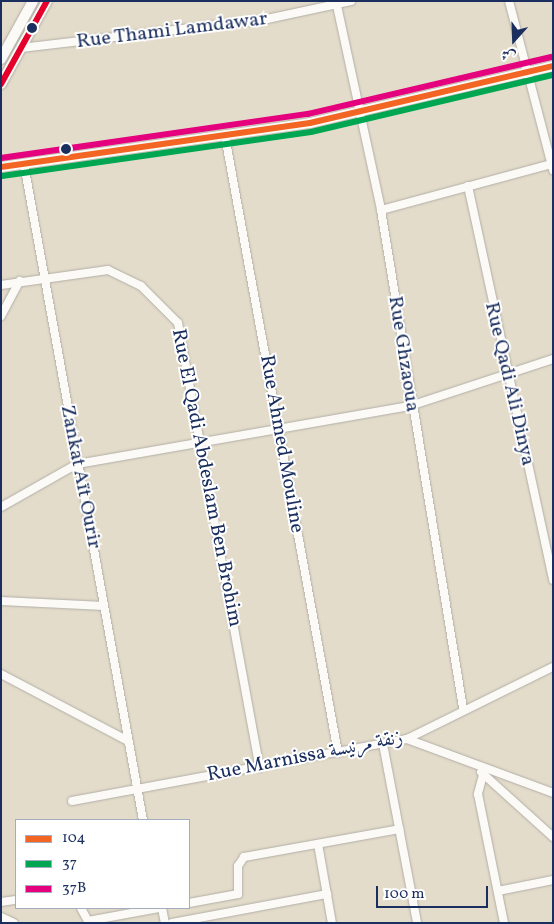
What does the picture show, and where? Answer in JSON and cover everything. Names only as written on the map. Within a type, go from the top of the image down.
[{"type":"main road","points":[[2,55],[33,1]]},
{"type":"main road","points":[[1,84],[47,1]]},
{"type":"main road","points":[[1,167],[225,136],[362,111],[553,66]]},
{"type":"street","name":"Rue Thami Lamdawar","points":[[21,48],[268,19],[351,1]]},
{"type":"street","points":[[380,210],[468,186],[552,167],[509,1]]},
{"type":"street","name":"Rue Ghzaoua","points":[[336,3],[362,111],[380,210],[410,406],[463,708]]},
{"type":"street","name":"Rue Ahmed Mouline","points":[[225,136],[338,753]]},
{"type":"street","name":"Zankat Aït Ourir","points":[[24,164],[143,819]]},
{"type":"street","name":"Rue Qadi Ali Dinya","points":[[468,186],[553,580]]},
{"type":"street","name":"Rue El Qadi Abdeslam Ben Brohim","points":[[1,285],[43,277],[108,270],[141,286],[164,305],[182,334],[260,768]]},
{"type":"street","points":[[1,316],[20,281]]},
{"type":"street","points":[[1,507],[77,464],[410,406],[553,359]]},
{"type":"street","points":[[1,601],[104,606]]},
{"type":"street","name":"Rue Marnissa زنقة مرنيسة","points":[[72,801],[260,768],[407,739],[463,708],[553,667]]},
{"type":"street","points":[[1,674],[128,741]]},
{"type":"street","points":[[407,739],[553,793]]},
{"type":"street","points":[[383,744],[418,923]]},
{"type":"street","points":[[477,766],[483,775],[553,837]]},
{"type":"street","points":[[483,775],[478,794],[504,923]]},
{"type":"street","points":[[190,903],[238,894],[238,862],[244,858],[400,829]]},
{"type":"street","points":[[318,844],[332,923]]},
{"type":"street","points":[[498,891],[553,880]]},
{"type":"street","points":[[172,923],[327,894]]},
{"type":"street","points":[[1,902],[15,900]]},
{"type":"street","points":[[82,909],[88,921],[155,909]]},
{"type":"street","points":[[161,909],[166,923]]},
{"type":"street","points":[[1,917],[12,920]]},
{"type":"transit line","points":[[1,84],[47,1]]},
{"type":"transit line","name":"37B","points":[[1,158],[308,114],[551,57]]},
{"type":"transit line","name":"104","points":[[1,167],[310,123],[553,66]]},
{"type":"transit line","name":"37","points":[[2,176],[311,132],[553,75]]}]
